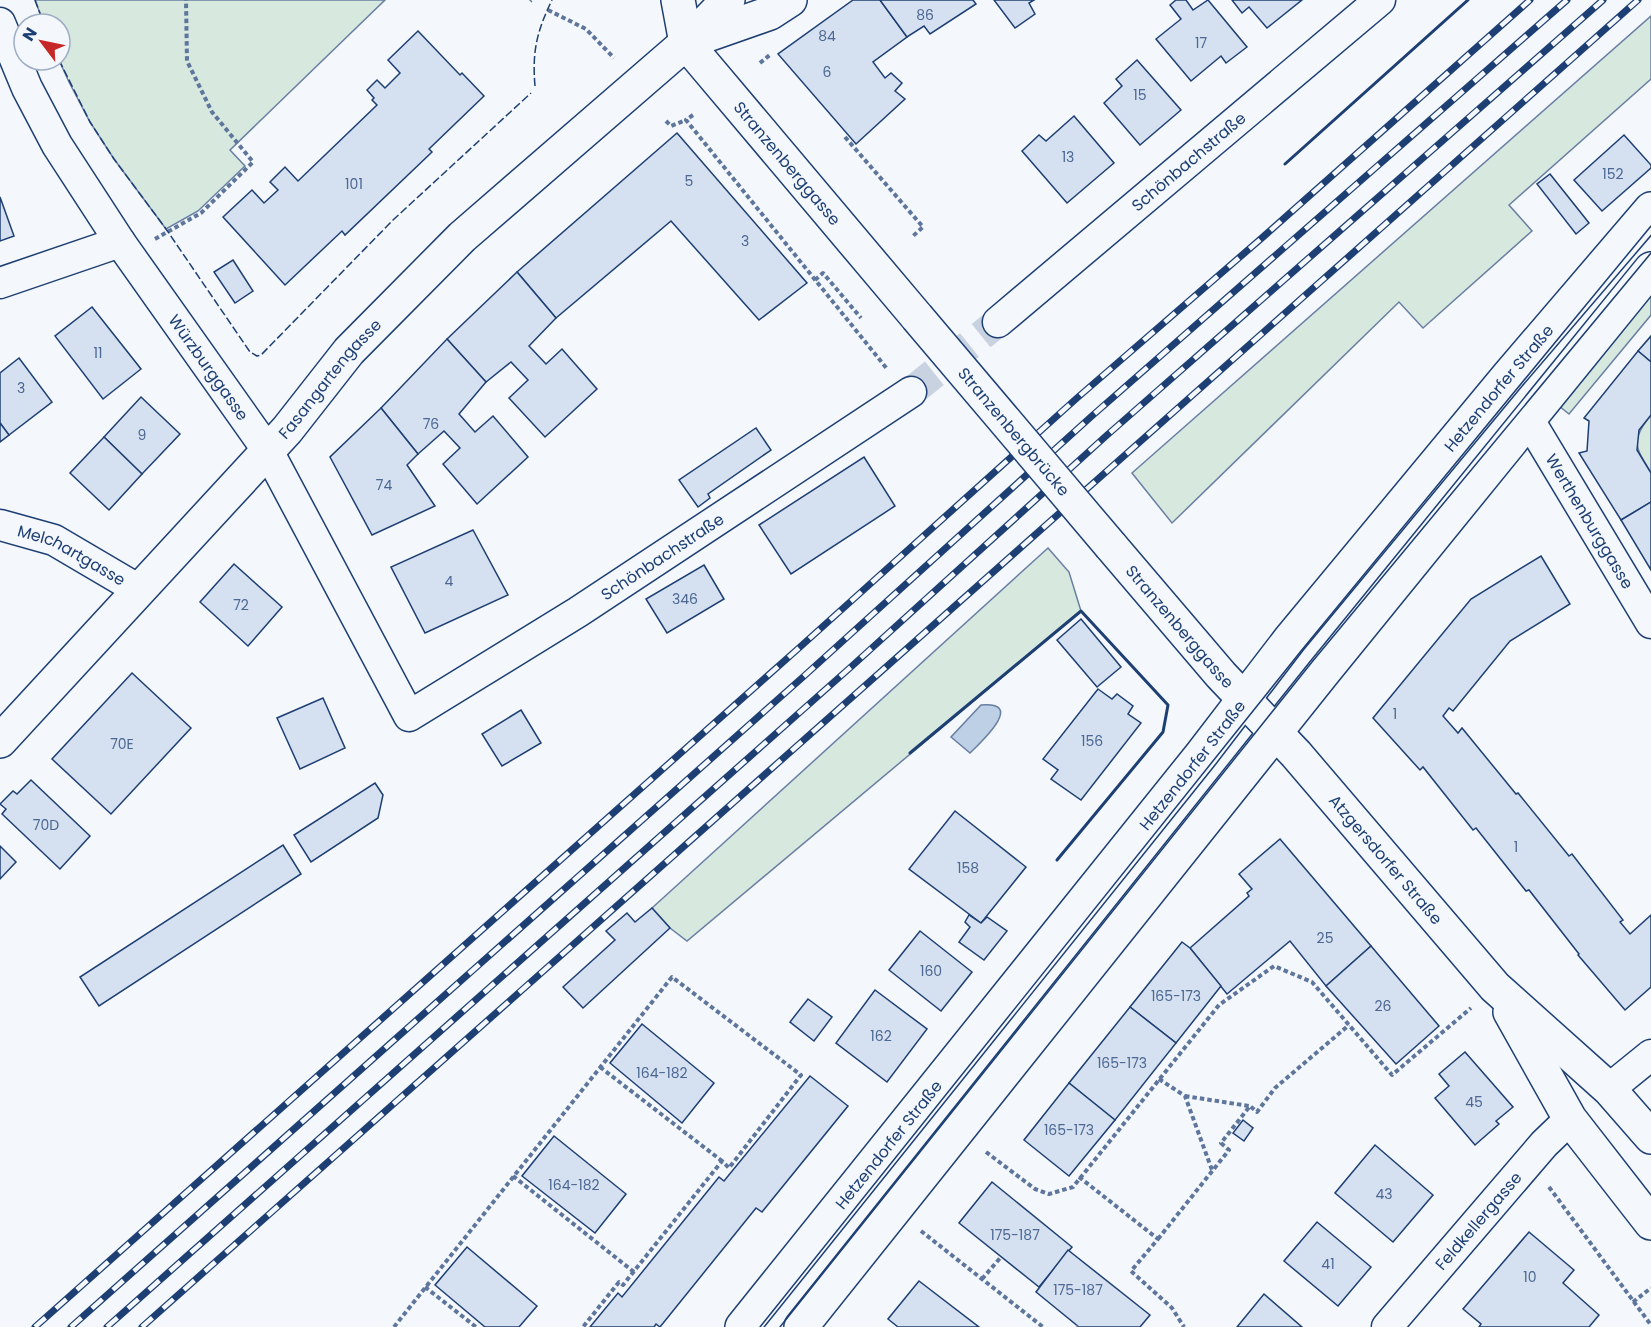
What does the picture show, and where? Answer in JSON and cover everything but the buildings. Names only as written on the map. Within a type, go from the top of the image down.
[{"type":"main road","name":"Stranzenberggasse","points":[[678,0],[686,43],[916,317]]},
{"type":"main road","name":"Fasangartengasse","points":[[0,741],[287,430],[349,351],[462,237],[686,43],[728,0]]},
{"type":"main road","name":"Fasangartengasse","points":[[686,43],[770,13],[790,0]]},
{"type":"main road","name":"Hetzendorfer Straße","points":[[742,1327],[1290,639],[1480,409],[1651,209]]},
{"type":"main road","points":[[801,1327],[1276,732],[1651,269]]},
{"type":"main road","name":"Stranzenbergbrücke","points":[[916,317],[1111,546]]},
{"type":"main road","name":"Stranzenberggasse","points":[[1111,546],[1244,699],[1276,732]]},
{"type":"main road","name":"Atzgersdorfer Straße","points":[[1276,732],[1495,987],[1609,1089],[1651,1137]]},
{"type":"main road","name":"Atzgersdorfer Straße","points":[[1495,987],[1570,1119],[1651,1223]]},
{"type":"street","name":"Schönbachstraße","points":[[998,322],[1380,0]]},
{"type":"street","name":"Würzburggasse","points":[[0,23],[27,88],[57,145],[120,242],[268,451],[410,716]]},
{"type":"street","points":[[0,283],[120,242]]},
{"type":"street","name":"Schönbachstraße","points":[[410,716],[578,612],[903,385]]},
{"type":"street","name":"Werthenburggasse","points":[[1529,420],[1651,623]]},
{"type":"street","name":"Melchartgasse","points":[[0,525],[54,540],[139,590]]},
{"type":"street","points":[[1609,1089],[1651,1055]]},
{"type":"street","name":"Feldkellergasse","points":[[1388,1327],[1544,1144],[1570,1119]]},
{"type":"path","points":[[168,233],[201,213],[253,162],[212,112],[187,61],[186,0]]},
{"type":"path","points":[[548,10],[586,29],[614,58]]},
{"type":"path","points":[[760,63],[771,54]]},
{"type":"path","points":[[666,121],[671,126],[693,115]]},
{"type":"path","points":[[686,120],[903,385]]},
{"type":"path","points":[[845,137],[923,227],[913,236]]},
{"type":"path","points":[[815,280],[823,273],[861,318]]},
{"type":"path","points":[[986,1152],[1035,1189],[1050,1194],[1073,1186],[1219,1005],[1274,966],[1312,982],[1392,1075],[1495,987]]},
{"type":"path","points":[[394,1327],[513,1176],[600,1067],[672,977],[801,1075],[729,1168],[600,1067]]},
{"type":"path","points":[[1159,1079],[1185,1096],[1250,1106],[1257,1112],[1275,1088],[1349,1025]]},
{"type":"path","points":[[1185,1096],[1212,1170]]},
{"type":"path","points":[[1184,1327],[1173,1308],[1131,1271],[1228,1150],[1221,1143],[1250,1106]]},
{"type":"path","points":[[583,1327],[619,1282],[623,1285],[634,1272],[722,1161]]},
{"type":"path","points":[[513,1176],[634,1272]]},
{"type":"path","points":[[1079,1177],[1158,1239]]},
{"type":"path","points":[[1544,1179],[1651,1325]]},
{"type":"path","points":[[921,1231],[1043,1327]]},
{"type":"path","points":[[982,1279],[1001,1257]]},
{"type":"path","points":[[425,1287],[476,1327]]},
{"type":"path","points":[[1633,1302],[1650,1291]]},
{"type":"shaded area","points":[[35,0],[385,0],[230,150],[245,166],[198,211],[166,229],[114,159],[90,122],[64,72],[72,72],[72,12],[40,12]]},
{"type":"shaded area","points":[[1651,16],[1651,79],[1509,205],[1532,231],[1423,328],[1399,302],[1172,523],[1132,473]]},
{"type":"shaded area","points":[[1651,272],[1651,315],[1569,414],[1548,397]]},
{"type":"shaded area","points":[[1651,415],[1651,473],[1637,444],[1640,431]]},
{"type":"shaded area","points":[[1048,548],[1069,572],[1081,611],[687,941],[670,928],[652,908]]},
{"type":"water","points":[[981,705],[994,705],[1000,709],[1000,716],[990,732],[970,753],[951,737]]},
{"type":"tunnel","points":[[911,392],[998,322]]},
{"type":"tram line","points":[[760,1327],[1301,651],[1651,226]]},
{"type":"tram line","points":[[780,1327],[1312,662],[1651,253]]},
{"type":"railway","points":[[35,1327],[1077,398],[1263,237],[1530,0]]},
{"type":"railway","points":[[71,1327],[803,677],[1093,415],[1567,0]]},
{"type":"railway","points":[[107,1327],[852,666],[1106,436],[1603,0]]},
{"type":"railway","points":[[142,1327],[1638,0]]},
{"type":"fence","points":[[35,0],[40,12]]},
{"type":"fence","points":[[535,86],[534,62],[537,42],[552,0]]},
{"type":"fence","points":[[65,72],[90,122],[114,159],[166,229],[250,352],[257,356],[261,355],[393,220],[531,93]]},
{"type":"wall","points":[[1285,164],[1468,0]]},
{"type":"wall","points":[[910,753],[1081,611],[1168,705],[1163,732],[1057,860]]}]
